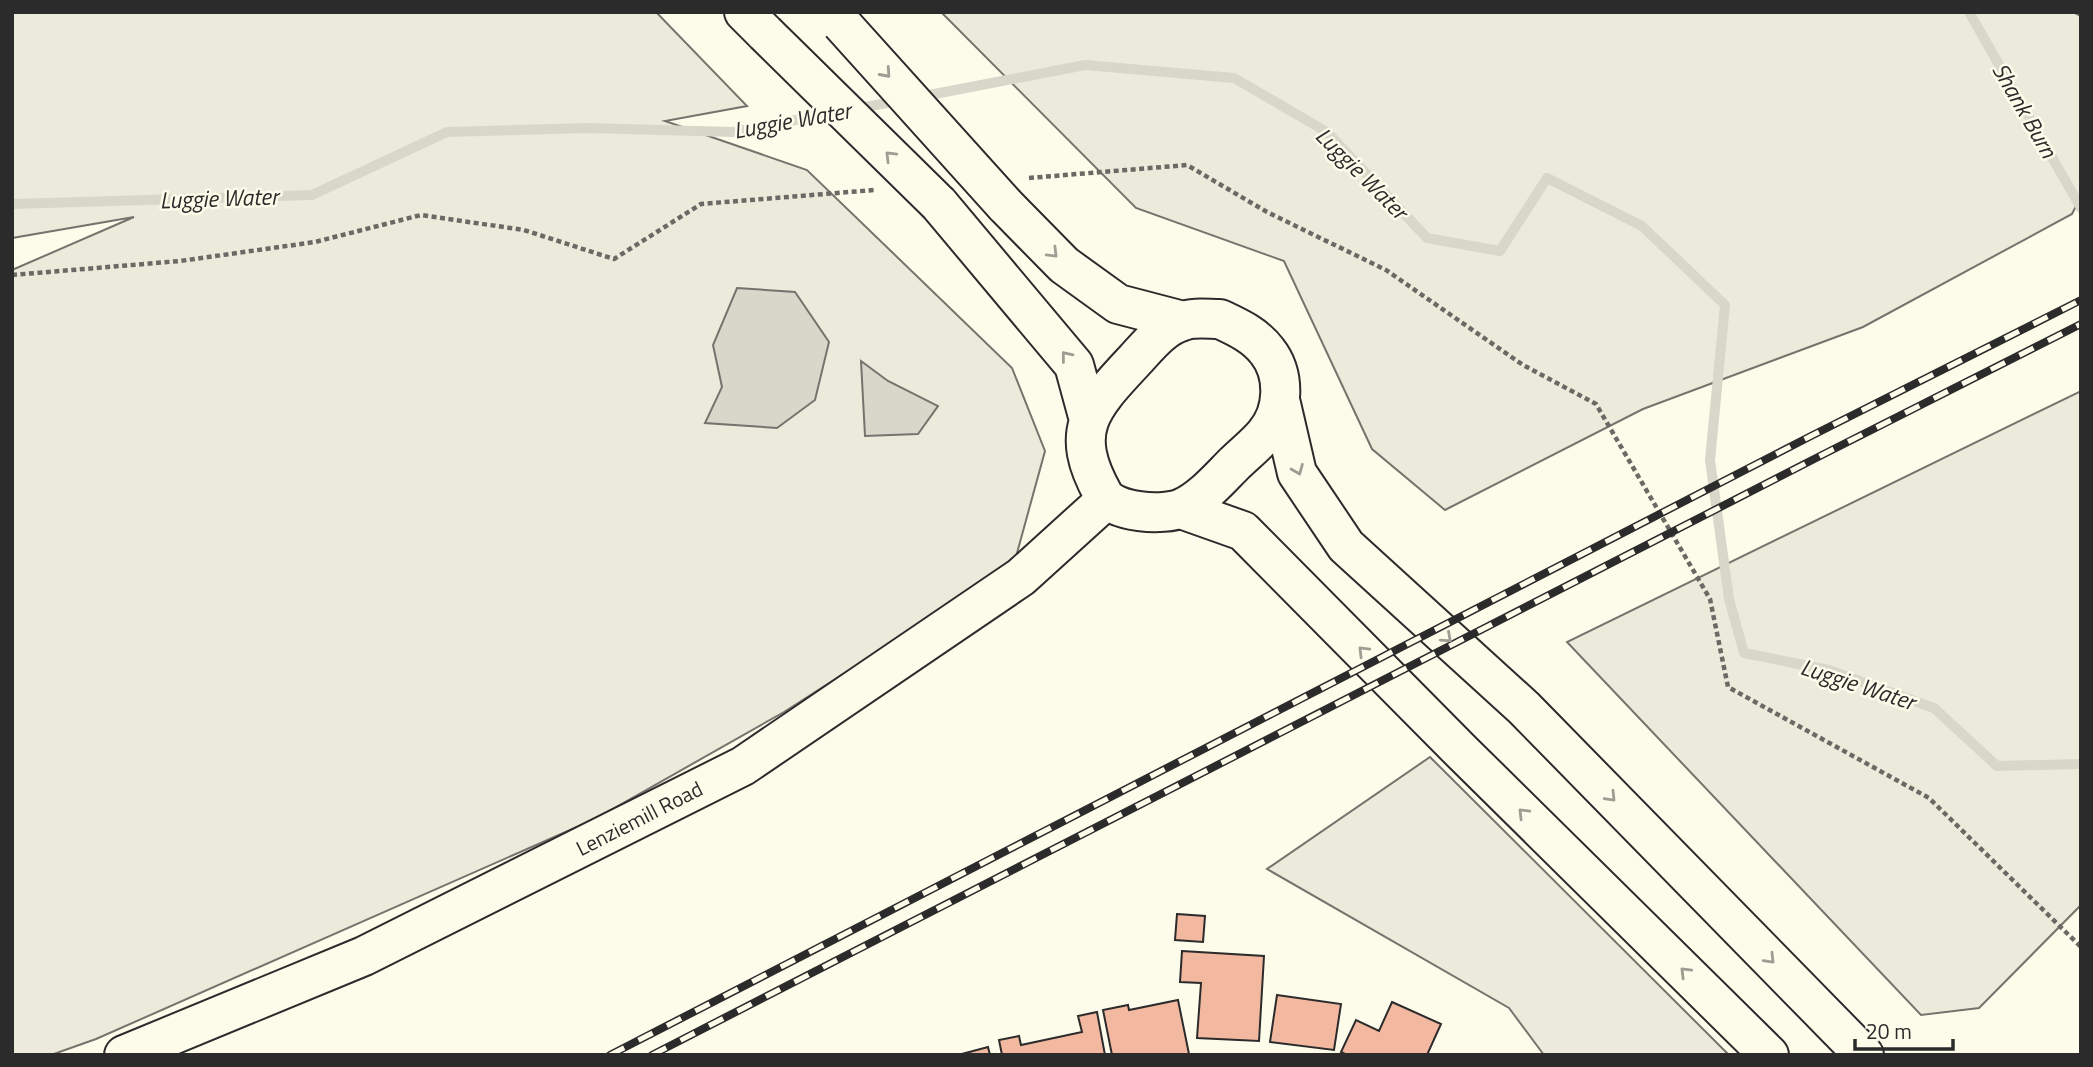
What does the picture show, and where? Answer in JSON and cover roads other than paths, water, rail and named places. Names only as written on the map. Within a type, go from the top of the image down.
[{"type":"main road","points":[[836,17],[1004,205],[1064,265],[1118,304],[1183,320],[1220,319],[1246,331],[1268,352],[1279,380],[1281,404],[1297,473],[1346,546],[1524,708],[1864,1055]]},
{"type":"main road","points":[[755,23],[939,204],[1074,365],[1089,420]]},
{"type":"main road","points":[[1183,320],[1160,334],[1102,395],[1089,420],[1085,441],[1090,471],[1106,500],[1144,512],[1181,509],[1204,493],[1266,433],[1281,404]]},
{"type":"main road","name":"Lenziemill Road","points":[[124,1055],[364,956],[743,766],[1021,577],[1106,500]]},
{"type":"main road","points":[[1181,509],[1242,531],[1769,1055]]},
{"type":"waterway","name":"Shank Burn","points":[[1969,12],[2081,208]]},
{"type":"waterway","name":"Luggie Water","points":[[919,97],[1085,65],[1234,78],[1327,132],[1427,238],[1500,251],[1547,178],[1642,226],[1725,305],[1710,460],[1729,599],[1744,653],[1829,670],[1934,708],[1997,766],[2081,764]]},
{"type":"waterway","name":"Luggie Water","points":[[854,109],[898,101]]},
{"type":"waterway","name":"Luggie Water","points":[[12,204],[312,195],[447,132],[588,128],[733,132],[832,113]]},
{"type":"railway","points":[[610,1055],[1811,436],[2081,300]]},
{"type":"railway","points":[[652,1055],[2081,324]]}]
